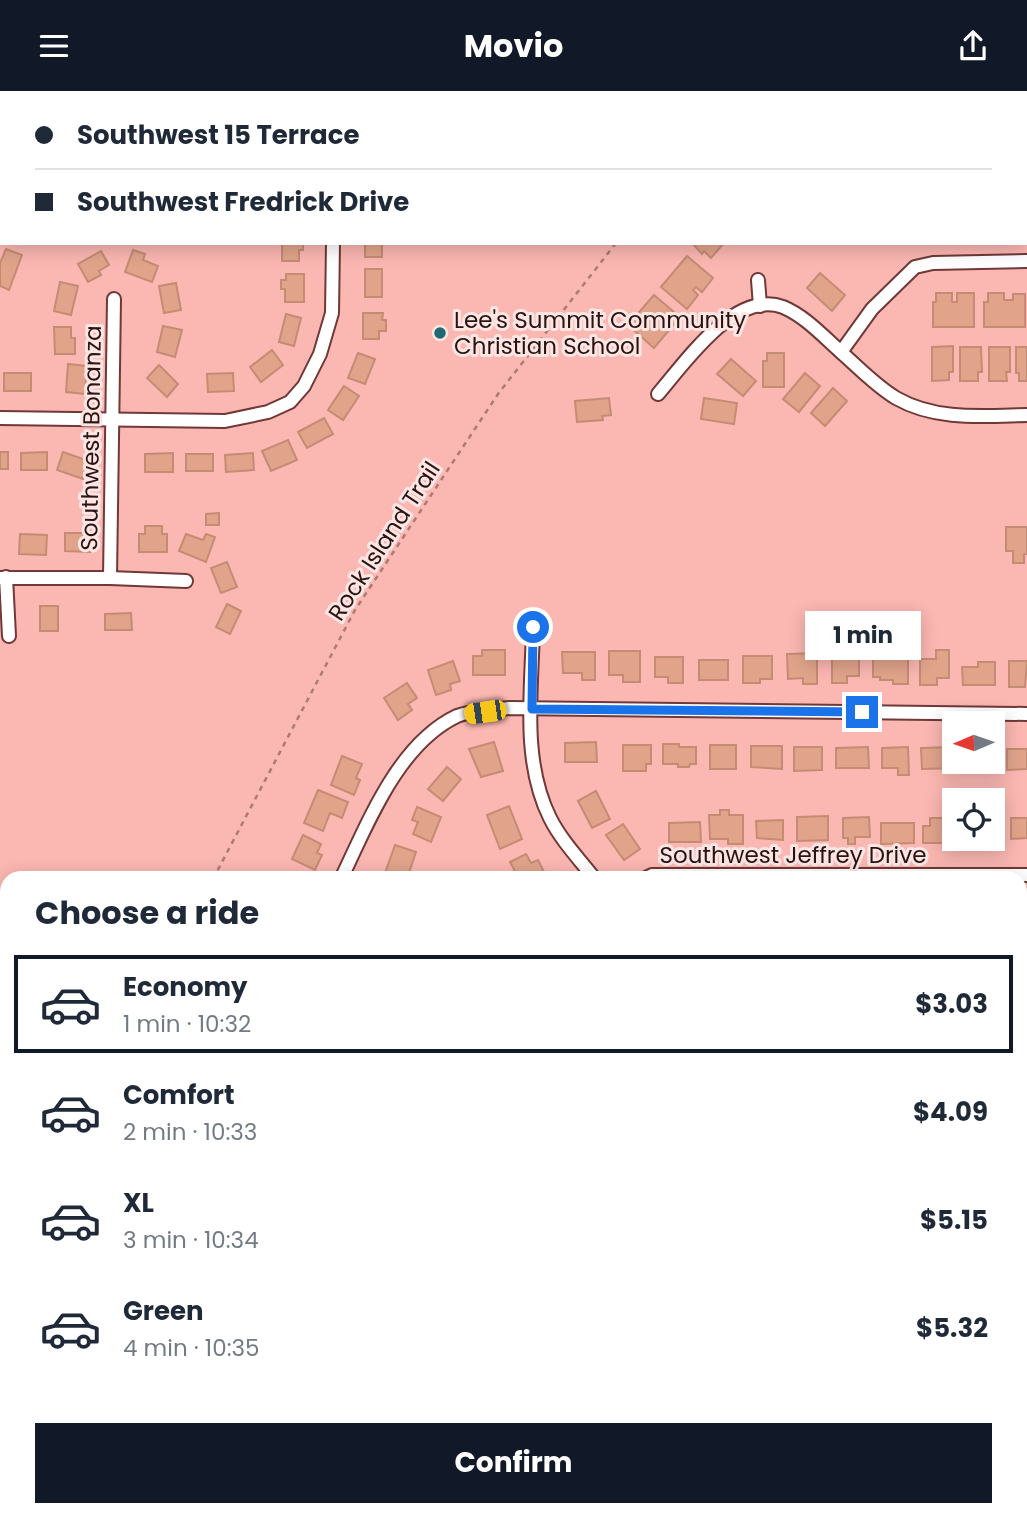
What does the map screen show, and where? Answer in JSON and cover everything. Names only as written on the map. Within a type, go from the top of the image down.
[{"type":"street","points":[[0,418],[225,421],[268,412],[290,402],[304,386],[320,354],[332,313],[333,245]]},
{"type":"street","points":[[841,352],[872,309],[915,267],[933,263],[1027,261]]},
{"type":"street","points":[[758,280],[760,306]]},
{"type":"street","name":"Southwest Bonanza","points":[[110,578],[114,299]]},
{"type":"street","points":[[658,394],[718,325],[750,307],[777,305],[808,323],[894,397],[914,406],[957,416],[1027,415]]},
{"type":"street","points":[[9,636],[3,577],[186,581]]},
{"type":"street","points":[[533,627],[534,770],[540,795],[551,820],[589,871]]},
{"type":"street","points":[[345,871],[402,763],[424,737],[459,715],[510,708],[1027,714]]},
{"type":"path","name":"Rock Island Trail","points":[[217,871],[355,610],[498,394],[614,245]]},
{"type":"building","points":[[282,245],[303,245],[303,250],[299,250],[299,261],[282,261]]},
{"type":"building","points":[[365,245],[382,245],[382,257],[365,257]]},
{"type":"building","points":[[694,245],[722,245],[711,258],[704,251],[702,254]]},
{"type":"building","points":[[6,249],[22,255],[9,290],[0,286],[0,263]]},
{"type":"building","points":[[133,250],[145,254],[143,260],[158,266],[152,282],[125,272]]},
{"type":"building","points":[[101,251],[109,265],[99,271],[101,275],[88,282],[78,264]]},
{"type":"building","points":[[687,256],[713,278],[702,292],[696,287],[693,290],[698,295],[687,309],[661,287]]},
{"type":"building","points":[[365,269],[382,269],[382,297],[365,297]]},
{"type":"building","points":[[820,273],[845,295],[832,311],[807,288]]},
{"type":"building","points":[[286,274],[304,274],[304,302],[285,302],[285,289],[281,289],[281,280],[286,280]]},
{"type":"building","points":[[60,282],[78,286],[71,315],[54,311]]},
{"type":"building","points":[[176,283],[181,310],[164,313],[159,286]]},
{"type":"building","points":[[936,293],[952,293],[952,302],[957,302],[957,293],[974,293],[974,327],[933,327],[933,302],[936,302]]},
{"type":"building","points":[[988,293],[1004,293],[1004,300],[1013,300],[1013,294],[1025,294],[1025,327],[984,327],[984,302],[988,302]]},
{"type":"building","points":[[654,295],[680,317],[654,348],[628,325]]},
{"type":"building","points":[[363,313],[383,313],[382,320],[386,320],[386,331],[379,331],[379,339],[363,339]]},
{"type":"building","points":[[286,314],[301,318],[294,346],[279,342]]},
{"type":"building","points":[[163,326],[182,330],[175,357],[157,352]]},
{"type":"building","points":[[54,327],[71,327],[71,338],[75,338],[75,354],[55,354]]},
{"type":"building","points":[[953,346],[953,372],[949,372],[949,380],[932,381],[932,347]]},
{"type":"building","points":[[960,347],[981,347],[982,372],[978,372],[978,381],[960,381]]},
{"type":"building","points":[[989,347],[1010,347],[1010,372],[1006,372],[1007,381],[989,381]]},
{"type":"building","points":[[1016,347],[1027,347],[1027,381],[1019,381],[1019,373],[1016,373]]},
{"type":"building","points":[[272,350],[283,365],[261,382],[250,367]]},
{"type":"building","points":[[358,353],[375,359],[365,384],[348,378]]},
{"type":"building","points":[[767,353],[784,353],[784,387],[763,387],[763,361],[767,361]]},
{"type":"building","points":[[731,359],[756,381],[743,396],[717,374]]},
{"type":"building","points":[[68,364],[87,366],[85,394],[66,392]]},
{"type":"building","points":[[159,365],[178,384],[167,397],[147,378]]},
{"type":"building","points":[[4,373],[31,373],[31,391],[4,391]]},
{"type":"building","points":[[233,373],[234,391],[208,392],[207,374]]},
{"type":"building","points":[[805,373],[820,386],[799,412],[783,399]]},
{"type":"building","points":[[344,386],[359,396],[343,420],[328,410]]},
{"type":"building","points":[[833,388],[847,401],[825,426],[811,413]]},
{"type":"building","points":[[609,398],[611,415],[602,416],[603,420],[577,422],[575,401]]},
{"type":"building","points":[[704,398],[737,403],[734,424],[701,419]]},
{"type":"building","points":[[324,418],[333,434],[307,448],[298,432]]},
{"type":"building","points":[[288,440],[297,460],[271,471],[262,451]]},
{"type":"building","points":[[0,452],[8,452],[8,469],[0,469]]},
{"type":"building","points":[[47,452],[47,470],[21,470],[21,453]]},
{"type":"building","points":[[63,452],[89,461],[83,479],[57,470]]},
{"type":"building","points":[[173,453],[173,472],[145,472],[145,454]]},
{"type":"building","points":[[253,453],[254,470],[226,472],[225,455]]},
{"type":"building","points":[[186,454],[213,454],[213,471],[186,471]]},
{"type":"building","points":[[219,513],[219,525],[206,525],[206,514]]},
{"type":"building","points":[[145,526],[162,526],[162,534],[167,534],[167,552],[139,552],[139,534],[145,534]]},
{"type":"building","points":[[1006,527],[1027,527],[1027,554],[1024,554],[1024,563],[1013,563],[1013,551],[1006,551]]},
{"type":"building","points":[[65,533],[90,533],[90,552],[65,551]]},
{"type":"building","points":[[20,534],[47,535],[46,555],[19,554]]},
{"type":"building","points":[[186,534],[203,540],[206,534],[215,537],[206,562],[179,551]]},
{"type":"building","points":[[227,562],[237,587],[221,593],[211,568]]},
{"type":"building","points":[[227,604],[241,611],[230,634],[216,627]]},
{"type":"building","points":[[40,606],[58,606],[58,631],[40,631]]},
{"type":"building","points":[[131,613],[132,630],[105,630],[105,614]]},
{"type":"building","points":[[482,650],[505,650],[505,675],[473,675],[473,656],[482,656]]},
{"type":"building","points":[[936,650],[949,650],[949,678],[937,678],[937,685],[920,685],[920,659],[936,659]]},
{"type":"building","points":[[609,651],[640,651],[640,682],[623,682],[623,675],[609,675]]},
{"type":"building","points":[[562,652],[595,652],[595,680],[582,680],[582,673],[563,673]]},
{"type":"building","points":[[817,653],[817,684],[803,684],[803,678],[788,679],[787,654]]},
{"type":"building","points":[[908,654],[908,684],[893,684],[893,680],[873,677],[873,655]]},
{"type":"building","points":[[743,656],[772,656],[772,679],[760,679],[760,683],[743,683]]},
{"type":"building","points":[[859,656],[859,676],[847,676],[847,683],[832,683],[832,657]]},
{"type":"building","points":[[655,657],[683,657],[683,683],[668,683],[668,677],[655,677]]},
{"type":"building","points":[[699,660],[728,660],[728,680],[699,680]]},
{"type":"building","points":[[453,661],[460,681],[450,684],[451,690],[436,695],[428,670]]},
{"type":"building","points":[[1009,661],[1027,661],[1025,687],[1009,687]]},
{"type":"building","points":[[978,662],[995,662],[995,685],[963,685],[962,667],[978,667]]},
{"type":"building","points":[[407,683],[417,698],[408,704],[412,710],[398,720],[384,698]]},
{"type":"building","points":[[494,742],[503,771],[481,777],[469,749]]},
{"type":"building","points":[[596,742],[597,762],[565,762],[565,743]]},
{"type":"building","points":[[663,744],[696,747],[696,764],[678,767],[678,764],[663,764]]},
{"type":"building","points":[[623,745],[651,745],[651,764],[646,764],[646,771],[623,771]]},
{"type":"building","points":[[710,745],[736,745],[736,769],[710,769]]},
{"type":"building","points":[[751,746],[782,746],[782,769],[751,767]]},
{"type":"building","points":[[794,747],[822,747],[822,770],[794,771]]},
{"type":"building","points":[[868,747],[869,768],[836,768],[836,748]]},
{"type":"building","points":[[908,747],[909,775],[898,775],[898,768],[882,768],[882,748]]},
{"type":"building","points":[[942,747],[942,768],[922,769],[921,748]]},
{"type":"building","points":[[1007,749],[1027,749],[1027,769],[1007,770]]},
{"type":"building","points":[[342,756],[362,764],[356,778],[360,780],[354,795],[331,785]]},
{"type":"building","points":[[447,767],[461,779],[443,801],[428,789]]},
{"type":"building","points":[[318,790],[348,802],[342,818],[330,813],[323,831],[304,823]]},
{"type":"building","points":[[596,791],[610,819],[592,828],[578,801]]},
{"type":"building","points":[[509,806],[522,839],[500,849],[487,815]]},
{"type":"building","points":[[417,807],[441,817],[431,842],[413,834],[418,822],[412,820]]},
{"type":"building","points":[[720,810],[729,810],[729,815],[743,815],[743,844],[728,844],[728,839],[710,839],[709,815],[720,815]]},
{"type":"building","points":[[828,816],[828,840],[797,841],[797,817]]},
{"type":"building","points":[[869,817],[870,837],[855,837],[855,844],[848,844],[848,838],[843,838],[843,818]]},
{"type":"building","points":[[930,818],[942,818],[942,843],[923,843],[923,826],[930,826]]},
{"type":"building","points":[[1011,818],[1027,818],[1027,838],[1011,839]]},
{"type":"building","points":[[783,820],[783,840],[757,838],[756,821]]},
{"type":"building","points":[[700,822],[701,842],[669,842],[669,823]]},
{"type":"building","points":[[881,823],[914,823],[914,843],[881,844]]},
{"type":"building","points":[[623,824],[640,849],[624,860],[606,835]]},
{"type":"building","points":[[303,835],[321,844],[317,853],[322,855],[315,870],[292,859]]},
{"type":"building","points":[[395,845],[416,852],[410,871],[386,871]]},
{"type":"building","points":[[526,854],[531,863],[538,860],[544,871],[515,871],[510,862]]},
{"type":"place","name":"Lee's Summit Community Christian School","points":[[440,333]]},
{"type":"route","points":[[533,627],[532,709],[862,712]]}]
